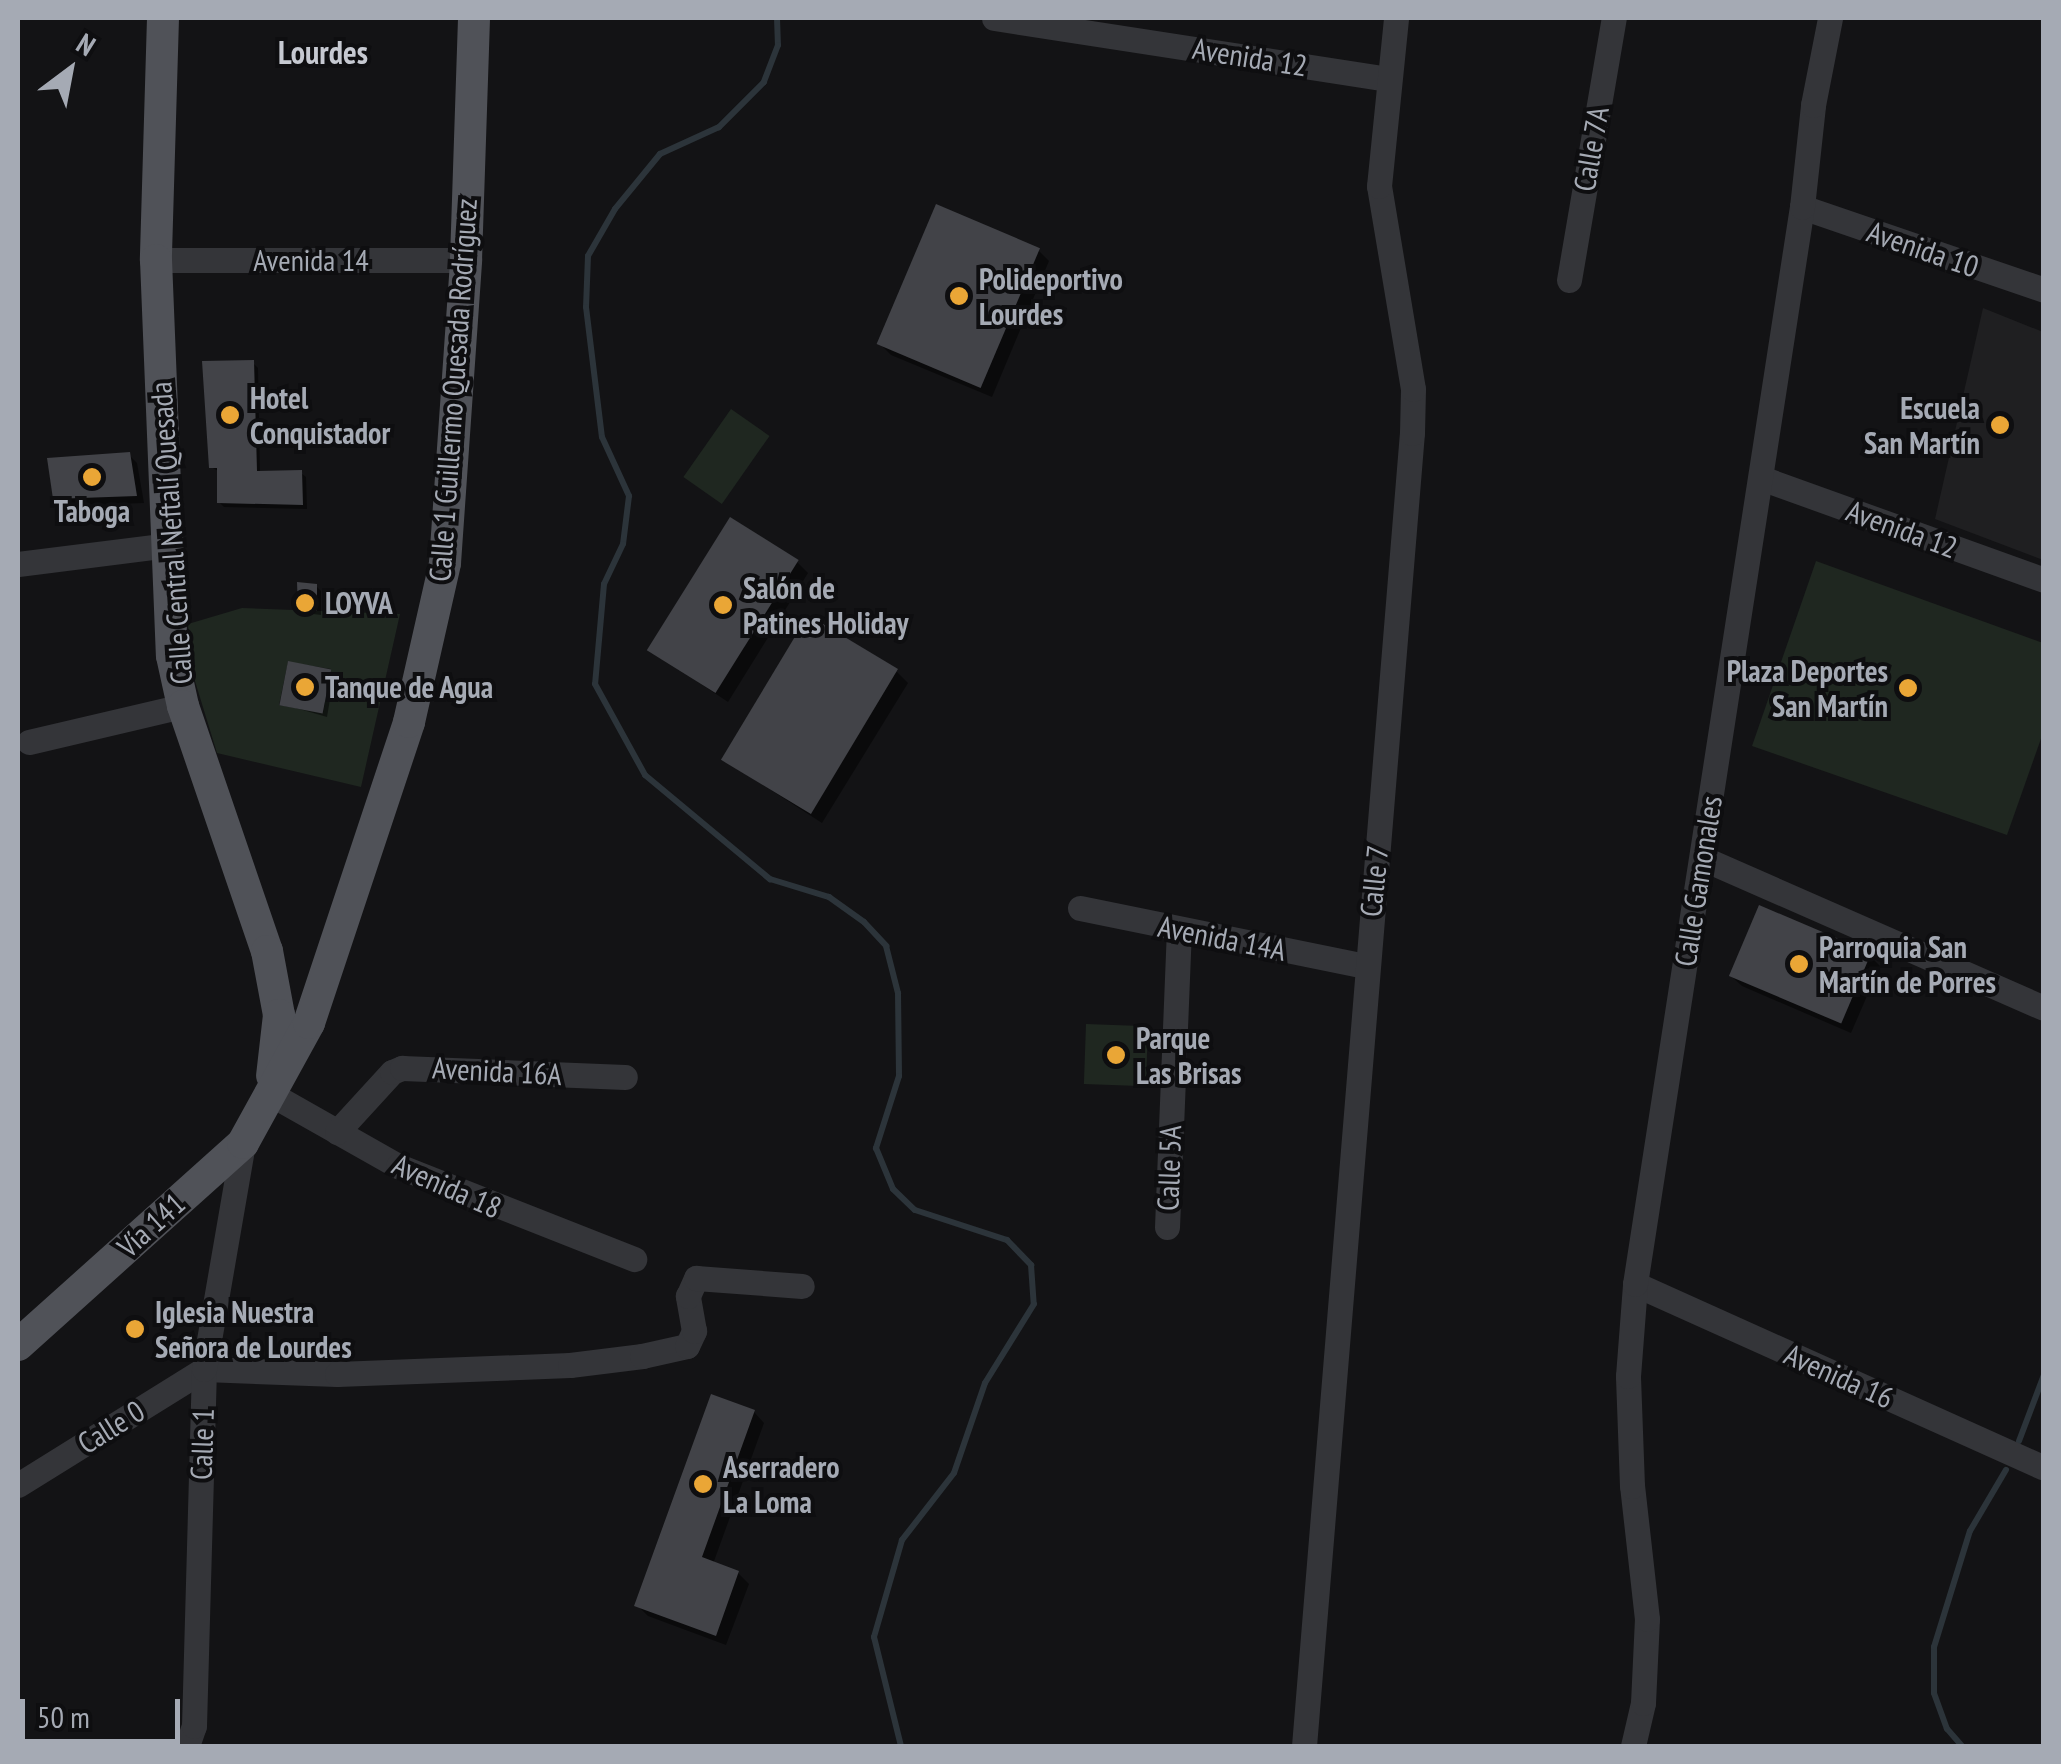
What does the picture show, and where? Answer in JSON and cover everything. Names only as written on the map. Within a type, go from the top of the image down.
[{"type":"main road","name":"Calle Central Neftalí Quesada","points":[[163,18],[156,260],[172,656],[183,706],[267,951],[279,1015],[279,1042],[269,1092]]},
{"type":"main road","name":"Calle 1 Guillermo Quesada Rodríguez","points":[[269,1092],[292,1061],[310,1023],[408,722],[445,563],[466,260],[474,18]]},
{"type":"main road","points":[[267,951],[293,968],[314,966],[332,953]]},
{"type":"main road","name":"Vía 141","points":[[18,1345],[243,1143],[269,1092]]},
{"type":"street","name":"Avenida 12","points":[[994,18],[1388,78]]},
{"type":"street","name":"Calle 7","points":[[1304,1746],[1365,966],[1399,627],[1412,434],[1412,388],[1379,186],[1396,18]]},
{"type":"street","name":"Calle 7A","points":[[1569,280],[1614,18]]},
{"type":"street","name":"Calle Gamonales","points":[[1635,1746],[1643,1703],[1647,1619],[1632,1486],[1628,1376],[1635,1284],[1802,207],[1813,105],[1830,18]]},
{"type":"street","name":"Avenida 10","points":[[1802,207],[2044,290]]},
{"type":"street","name":"Avenida 14","points":[[156,260],[466,260]]},
{"type":"street","name":"Avenida 12","points":[[1761,478],[2044,580]]},
{"type":"street","points":[[18,564],[168,545]]},
{"type":"street","points":[[29,742],[183,706]]},
{"type":"street","points":[[1702,858],[2044,1008]]},
{"type":"street","name":"Avenida 14A","points":[[1080,908],[1365,966]]},
{"type":"street","name":"Calle 5A","points":[[1167,1226],[1179,930]]},
{"type":"street","name":"Avenida 16A","points":[[337,1132],[392,1072],[402,1068],[624,1077]]},
{"type":"street","name":"Avenida 18","points":[[269,1092],[398,1166],[484,1204],[634,1259]]},
{"type":"street","name":"Calle 1","points":[[188,1746],[194,1726],[204,1369],[243,1143]]},
{"type":"street","points":[[204,1369],[337,1374],[570,1365],[624,1358],[687,1346],[694,1331],[689,1286],[696,1278],[802,1286]]},
{"type":"street","name":"Avenida 16","points":[[1635,1284],[2044,1468]]},
{"type":"street","name":"Calle 0","points":[[18,1485],[204,1369]]},
{"type":"shaded area","name":"Escuela San Martín","points":[[1983,308],[2043,332],[2043,560],[1935,519]]},
{"type":"shaded area","points":[[731,409],[770,436],[722,504],[683,477]]},
{"type":"shaded area","name":"Plaza Deportes San Martín","points":[[1816,561],[2043,643],[2043,733],[2007,835],[1752,746]]},
{"type":"shaded area","points":[[242,608],[400,614],[361,787],[217,753],[191,668],[188,624]],"holes":[[[288,662],[331,669],[323,713],[279,705]]]},
{"type":"shaded area","name":"Parque Las Brisas","points":[[1086,1024],[1148,1026],[1146,1086],[1084,1084]]},
{"type":"building","name":"Polideportivo Lourdes","points":[[936,204],[1040,248],[981,388],[877,344]]},
{"type":"building","name":"Hotel Conquistador","points":[[254,360],[257,471],[302,470],[303,505],[217,503],[217,468],[209,468],[202,361]]},
{"type":"building","name":"Taboga","points":[[130,452],[137,496],[53,499],[47,458]]},
{"type":"building","name":"Salón de Patines Holiday","points":[[730,517],[799,560],[715,693],[647,650]]},
{"type":"building","name":"LOYVA","points":[[297,582],[317,584],[317,611],[298,610]]},
{"type":"building","points":[[808,615],[898,669],[811,814],[721,760]]},
{"type":"building","name":"Tanque de Agua","points":[[288,661],[331,669],[323,714],[279,705]]},
{"type":"building","name":"Parroquia San Martín de Porres","points":[[1759,905],[1871,953],[1841,1024],[1729,976]]},
{"type":"building","name":"Aserradero La Loma","points":[[711,1394],[755,1410],[702,1557],[739,1571],[716,1636],[634,1606]]},
{"type":"waterway","points":[[777,18],[778,45],[764,82],[719,127],[660,154],[615,209],[588,256],[586,307],[602,437],[629,496],[623,544],[604,584],[595,684],[645,775],[770,879],[829,897],[864,922],[886,946],[898,993],[899,1076],[876,1148],[893,1189],[915,1210],[1007,1240],[1031,1265],[1034,1304],[985,1383],[954,1473],[902,1540],[874,1637],[901,1746]]},
{"type":"waterway","points":[[2019,1441],[2044,1375]]},
{"type":"waterway","points":[[1962,1746],[1947,1729],[1934,1693],[1934,1647],[1970,1531],[2006,1470]]},
{"type":"place","name":"Polideportivo Lourdes","points":[[959,296]]},
{"type":"place","name":"Hotel Conquistador","points":[[230,415]]},
{"type":"place","name":"Escuela San Martín","points":[[2000,425]]},
{"type":"place","name":"Taboga","points":[[92,477]]},
{"type":"place","name":"LOYVA","points":[[305,603]]},
{"type":"place","name":"Salón de Patines Holiday","points":[[723,605]]},
{"type":"place","name":"Tanque de Agua","points":[[305,687]]},
{"type":"place","name":"Plaza Deportes San Martín","points":[[1908,688]]},
{"type":"place","name":"Parroquia San Martín de Porres","points":[[1799,964]]},
{"type":"place","name":"Parque Las Brisas","points":[[1116,1055]]},
{"type":"place","name":"Iglesia Nuestra Señora de Lourdes","points":[[135,1329]]},
{"type":"place","name":"Aserradero La Loma","points":[[703,1484]]},
{"type":"district","name":"Lourdes","points":[[323,52]]}]
